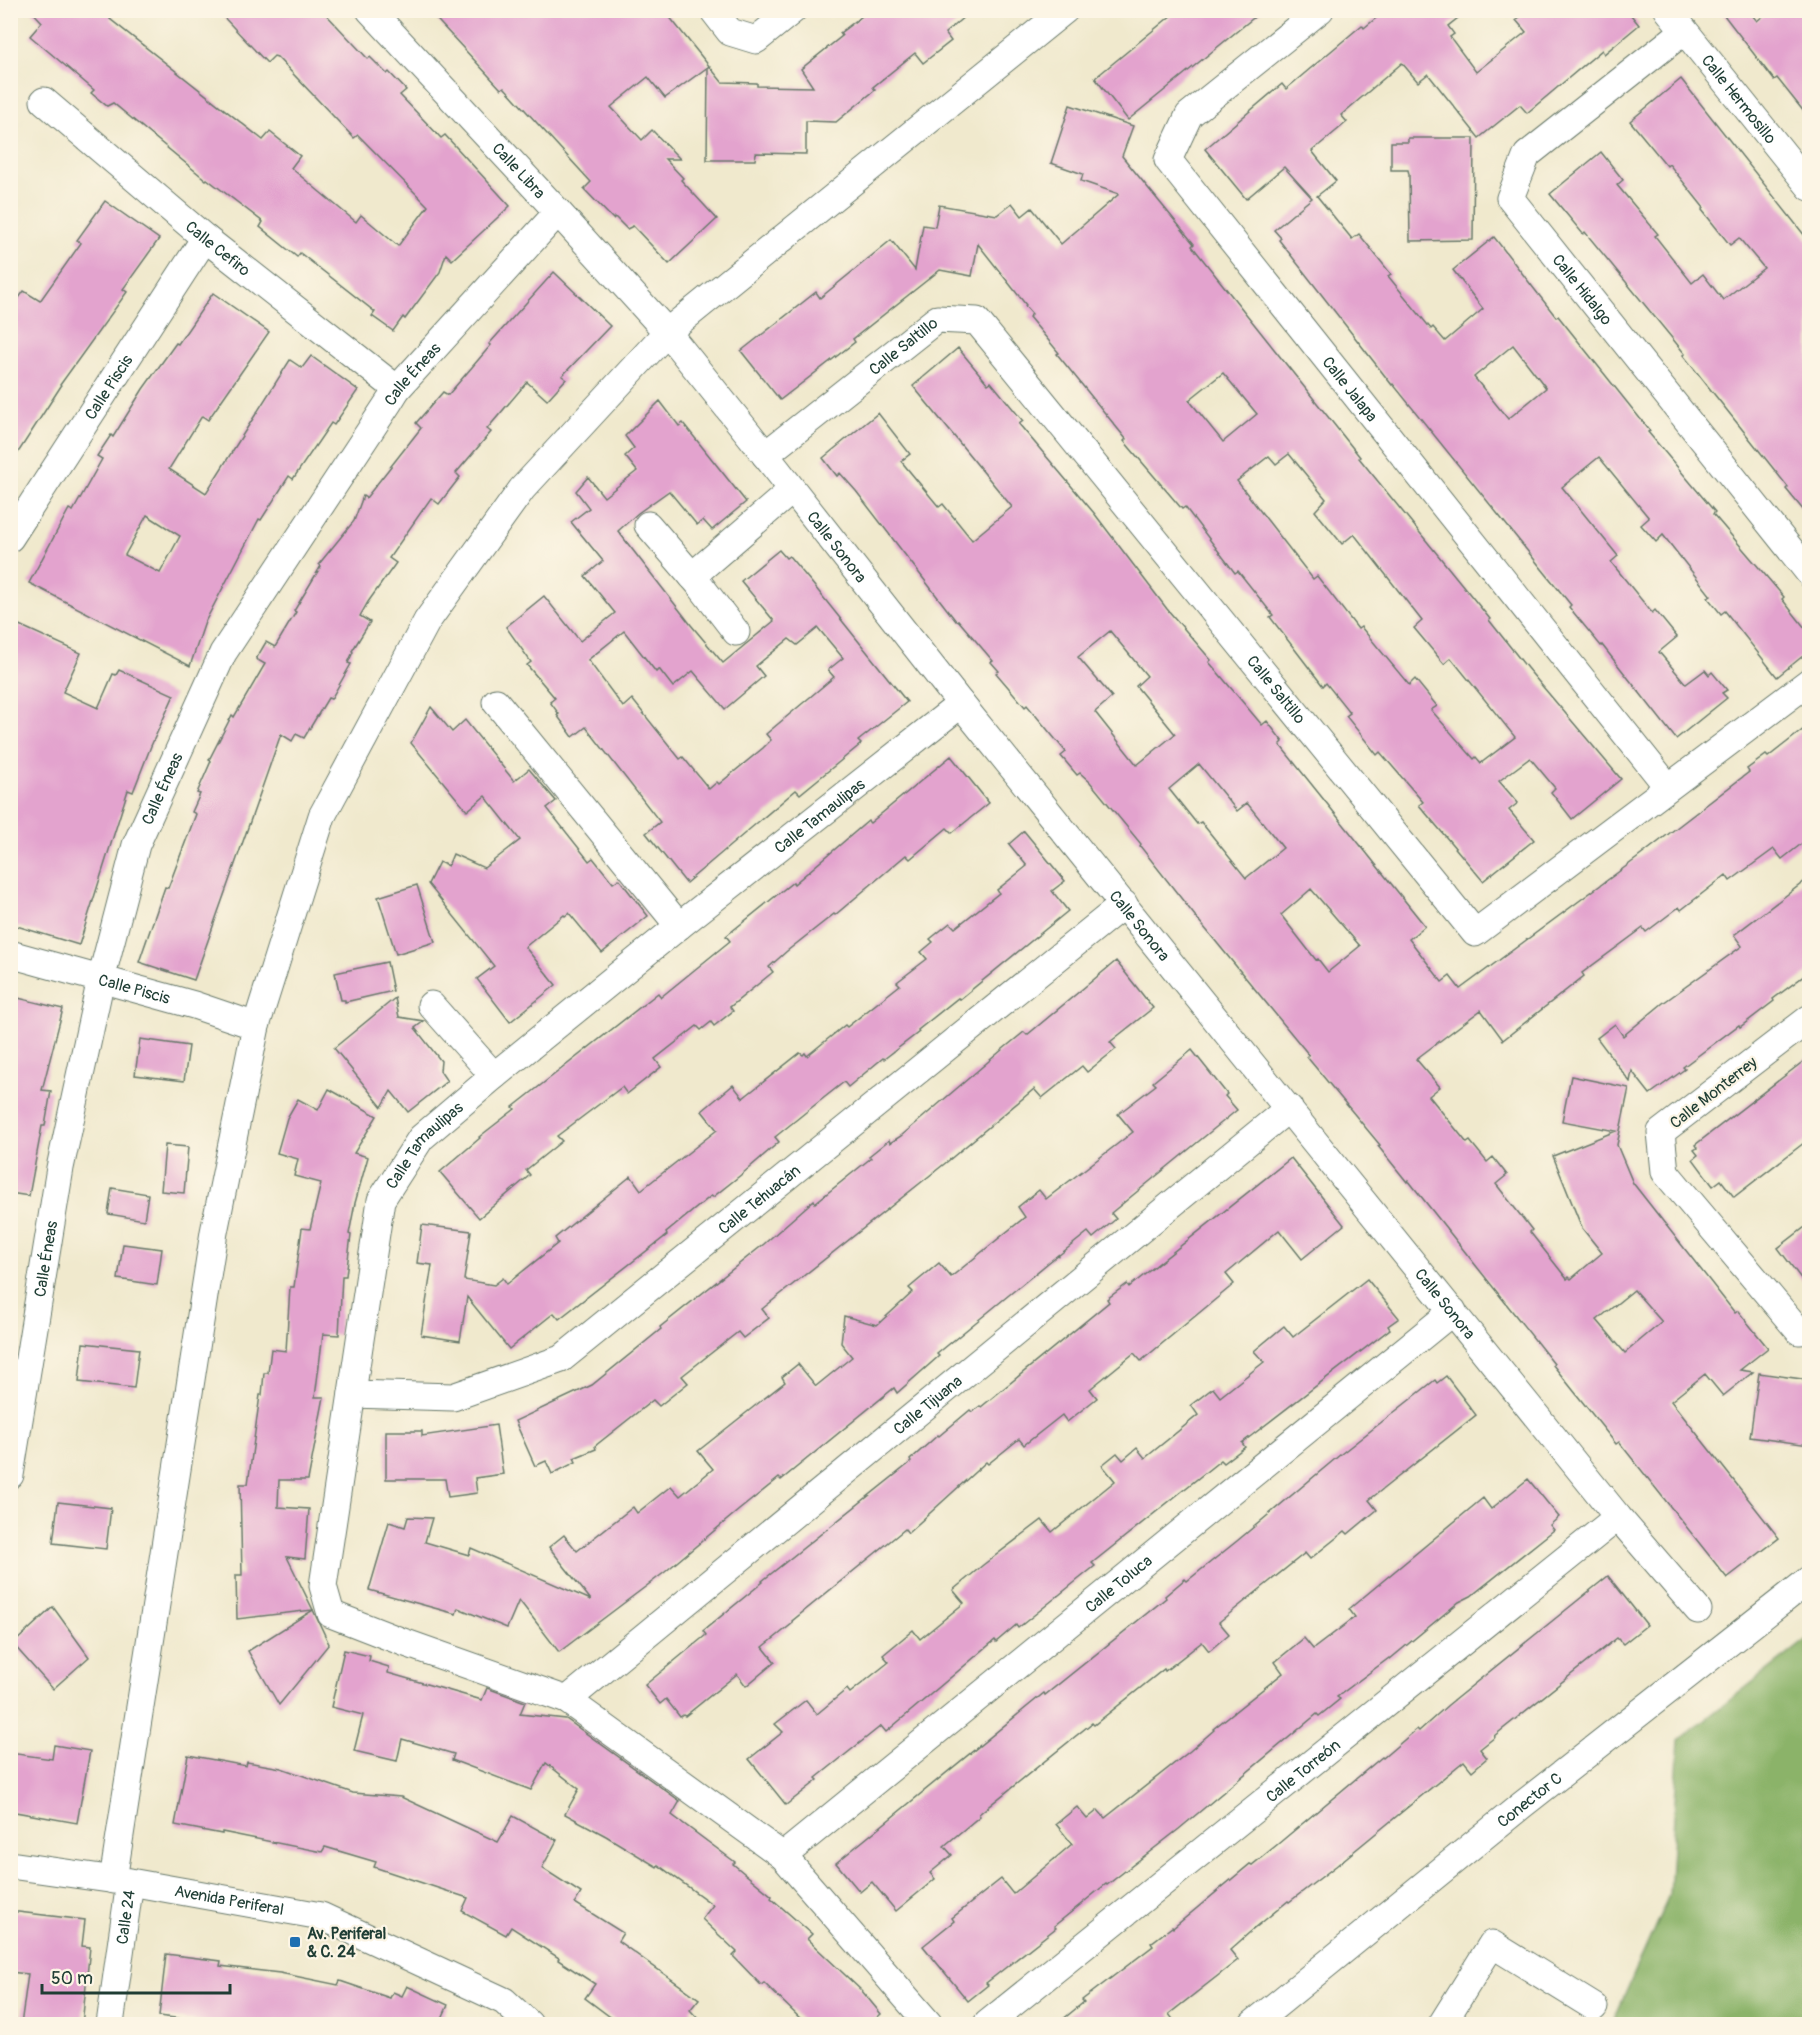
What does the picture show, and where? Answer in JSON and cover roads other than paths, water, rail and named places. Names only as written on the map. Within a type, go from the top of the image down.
[{"type":"street","name":"Calle Libra","points":[[370,10],[667,332]]},
{"type":"street","points":[[713,10],[730,32],[756,40],[793,10]]},
{"type":"street","name":"Calle 24","points":[[110,2025],[121,1881],[214,1232],[256,1026],[322,816],[427,621],[522,489],[667,332],[1065,10]]},
{"type":"street","name":"Calle Jalapa","points":[[1320,10],[1189,115],[1168,160],[1668,787]]},
{"type":"street","name":"Calle Hermosillo","points":[[1668,10],[1809,188]]},
{"type":"street","name":"Calle Hidalgo","points":[[1684,31],[1527,155],[1510,198],[1809,574]]},
{"type":"street","name":"Calle Cefiro","points":[[44,101],[205,238],[397,389]]},
{"type":"street","name":"Calle Éneas","points":[[10,1475],[60,1168],[101,979],[136,845],[223,653],[397,389],[558,212]]},
{"type":"street","name":"Calle Piscis","points":[[10,538],[205,238]]},
{"type":"street","name":"Calle Saltillo","points":[[765,455],[937,318],[977,321],[1475,933],[1809,681]]},
{"type":"street","name":"Calle Sonora","points":[[667,332],[961,704],[1618,1517],[1698,1610]]},
{"type":"street","points":[[692,576],[792,490]]},
{"type":"street","points":[[648,525],[736,632]]},
{"type":"street","points":[[496,702],[679,926]]},
{"type":"street","name":"Calle Tamaulipas","points":[[567,1700],[331,1614],[323,1586],[381,1200],[421,1138],[679,926],[961,704]]},
{"type":"street","name":"Calle Tehuacán","points":[[352,1394],[453,1397],[561,1359],[1124,904]]},
{"type":"street","name":"Calle Piscis","points":[[10,954],[194,1005],[256,1026]]},
{"type":"street","points":[[431,1005],[494,1076]]},
{"type":"street","name":"Calle Monterrey","points":[[1809,1017],[1661,1132],[1665,1172],[1799,1331],[1809,1330]]},
{"type":"street","name":"Calle Tijuana","points":[[567,1700],[1289,1108]]},
{"type":"street","name":"Calle Toluca","points":[[783,1856],[1453,1311]]},
{"type":"street","name":"Calle Torreón","points":[[987,2025],[1618,1517]]},
{"type":"street","name":"Conector C","points":[[1253,2025],[1522,1805],[1809,1579]]},
{"type":"street","points":[[567,1700],[783,1856],[929,2025]]},
{"type":"street","name":"Avenida Periferal","points":[[10,1865],[121,1881],[321,1916],[504,2001],[529,2025]]},
{"type":"street","points":[[1442,2025],[1491,1944],[1594,2007]]},
{"type":"place","name":"Av. Periferal & C. 24","points":[[295,1942]]}]
